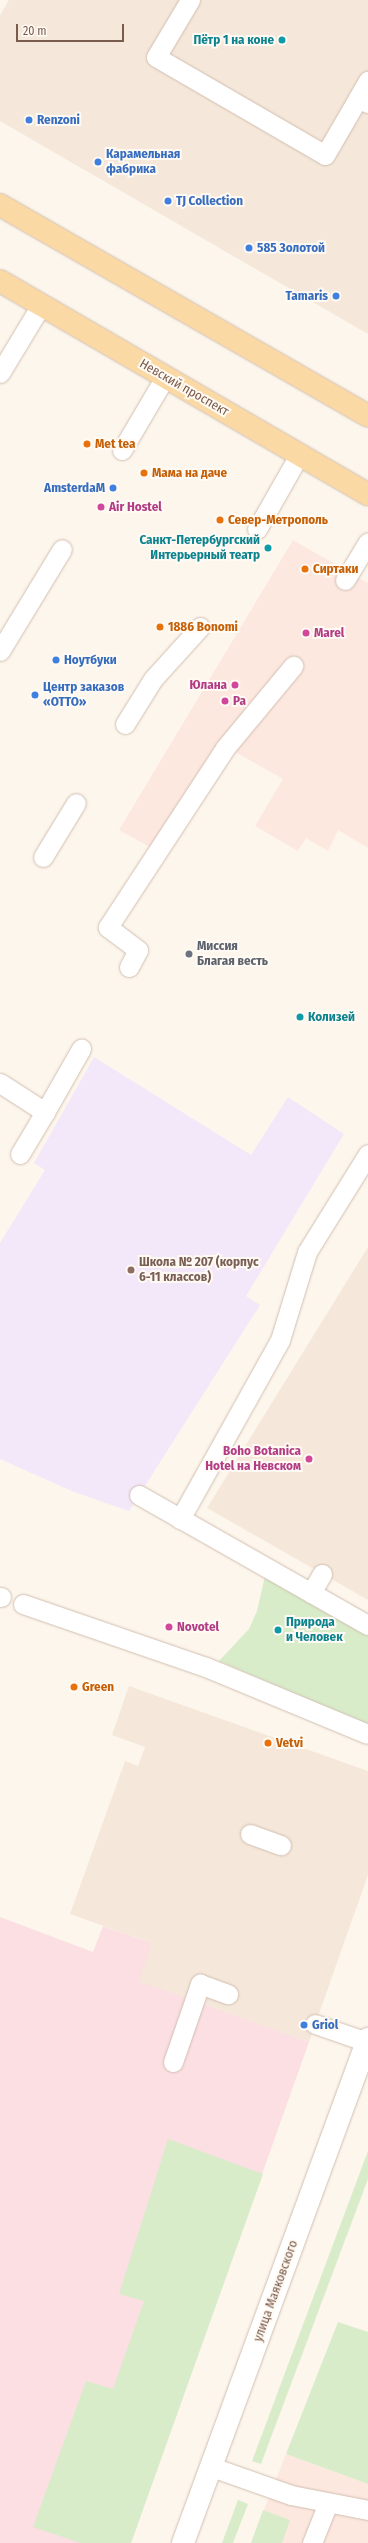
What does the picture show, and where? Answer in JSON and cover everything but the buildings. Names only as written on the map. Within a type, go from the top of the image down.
[{"type":"main road","points":[[0,205],[368,416]]},
{"type":"main road","name":"Невский проспект","points":[[0,281],[368,494]]},
{"type":"main road","name":"улица Маяковского","points":[[183,2543],[368,2041]]},
{"type":"lane","points":[[190,0],[156,58],[325,155],[363,101],[368,81]]},
{"type":"lane","points":[[0,373],[42,305]]},
{"type":"lane","points":[[122,450],[165,377]]},
{"type":"lane","points":[[257,529],[299,454]]},
{"type":"lane","points":[[345,580],[368,542]]},
{"type":"lane","points":[[0,651],[62,549]]},
{"type":"lane","points":[[125,724],[153,679],[200,627]]},
{"type":"lane","points":[[129,967],[138,950],[108,927],[225,748],[293,666]]},
{"type":"lane","points":[[43,857],[76,803]]},
{"type":"lane","points":[[20,1154],[81,1049]]},
{"type":"lane","points":[[0,1083],[45,1112]]},
{"type":"lane","points":[[180,1520],[280,1340],[307,1252],[368,1154]]},
{"type":"lane","points":[[139,1495],[180,1520],[368,1625]]},
{"type":"lane","points":[[311,1593],[322,1574]]},
{"type":"lane","points":[[23,1604],[213,1669],[368,1734]]},
{"type":"lane","points":[[250,1834],[281,1844]]},
{"type":"lane","points":[[173,2062],[200,1984],[228,1994]]},
{"type":"lane","points":[[315,2024],[368,2041]]},
{"type":"lane","points":[[212,2467],[291,2495],[368,2510]]},
{"type":"lane","points":[[312,2543],[328,2503]]},
{"type":"shaded area","points":[[9,0],[368,0],[368,334],[0,121],[0,15]]},
{"type":"shaded area","points":[[293,540],[368,583],[368,848],[338,830],[328,851],[306,838],[298,851],[255,826],[283,779],[219,743],[155,850],[119,830]]},
{"type":"shaded area","name":"Школа № 207 (корпус 6-11 классов)","points":[[94,1057],[251,1155],[288,1097],[344,1134],[246,1296],[260,1305],[129,1511],[74,1492],[0,1459],[0,1243],[45,1170],[34,1163]]},
{"type":"shaded area","points":[[368,1247],[368,1600],[207,1508]]},
{"type":"shaded area","points":[[129,1686],[368,1771],[368,1875],[309,2042],[138,1981],[152,1943],[70,1914],[125,1761],[138,1766],[145,1747],[112,1735]]},
{"type":"shaded area","points":[[0,1917],[93,1952],[103,1926],[152,1943],[139,1981],[309,2042],[131,2543],[0,2543]]},
{"type":"shaded area","points":[[286,2454],[368,2484],[368,2543],[251,2543]]},
{"type":"green space","points":[[265,1576],[368,1633],[368,1725],[219,1661],[249,1629],[257,1611]]},
{"type":"green space","points":[[168,2139],[263,2174],[131,2543],[81,2543],[33,2527],[86,2381],[113,2389],[144,2301],[119,2294]]},
{"type":"green space","points":[[368,2151],[368,2179],[261,2464],[252,2461]]},
{"type":"green space","points":[[338,2322],[368,2332],[368,2484],[286,2454]]},
{"type":"green space","points":[[238,2500],[248,2504],[233,2543],[222,2543]]},
{"type":"green space","points":[[263,2510],[290,2520],[282,2543],[251,2543]]},
{"type":"place","name":"Пётр 1 на коне","points":[[282,40]]},
{"type":"place","name":"Renzoni","points":[[29,120]]},
{"type":"place","name":"Карамельная фабрика","points":[[98,162]]},
{"type":"place","name":"TJ Collection","points":[[168,201]]},
{"type":"place","name":"585 Золотой","points":[[249,248]]},
{"type":"place","name":"Tamaris","points":[[336,296]]},
{"type":"place","name":"Met tea","points":[[87,444]]},
{"type":"place","name":"Мама на даче","points":[[144,473]]},
{"type":"place","name":"AmsterdaM","points":[[113,488]]},
{"type":"place","name":"Air Hostel","points":[[101,507]]},
{"type":"place","name":"Север-Метрополь","points":[[220,520]]},
{"type":"place","name":"Санкт-Петербургский Интерьерный театр","points":[[268,548]]},
{"type":"place","name":"Сиртаки","points":[[305,569]]},
{"type":"place","name":"1886 Bonomi","points":[[160,627]]},
{"type":"place","name":"Marel","points":[[306,633]]},
{"type":"place","name":"Ноутбуки","points":[[56,660]]},
{"type":"place","name":"Юлана","points":[[235,685]]},
{"type":"place","name":"Центр заказов «OTTO»","points":[[35,695]]},
{"type":"place","name":"Ра","points":[[225,701]]},
{"type":"place","name":"Миссия Благая весть","points":[[189,954]]},
{"type":"place","name":"Колизей","points":[[300,1017]]},
{"type":"place","name":"Школа № 207 (корпус 6-11 классов)","points":[[131,1270]]},
{"type":"place","name":"Boho Botanica Hotel на Невском","points":[[309,1459]]},
{"type":"place","name":"Novotel","points":[[169,1627]]},
{"type":"place","name":"Природа и Человек","points":[[278,1630]]},
{"type":"place","name":"Green","points":[[74,1687]]},
{"type":"place","name":"Vetvi","points":[[268,1743]]},
{"type":"place","name":"Griol","points":[[304,2025]]}]
